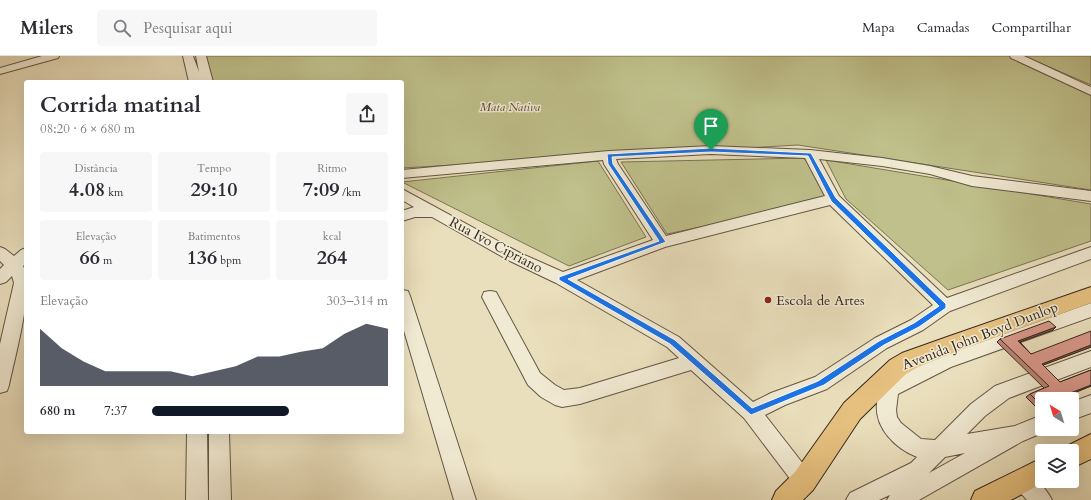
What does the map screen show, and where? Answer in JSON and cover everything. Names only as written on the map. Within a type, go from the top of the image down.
[{"type":"main road","name":"Avenida John Boyd Dunlop","points":[[785,500],[804,481],[852,411],[898,367],[910,360],[955,343],[1091,295]]},
{"type":"main road","points":[[1079,452],[1091,446]]},
{"type":"main road","points":[[984,500],[1032,475]]},
{"type":"street","points":[[0,71],[54,56]]},
{"type":"street","points":[[188,56],[195,80]]},
{"type":"street","points":[[201,56],[207,80]]},
{"type":"street","points":[[1015,56],[1091,91]]},
{"type":"street","points":[[404,174],[609,155],[711,150],[810,154],[882,162],[930,170],[972,181],[1091,196]]},
{"type":"street","points":[[810,154],[833,199],[944,306]]},
{"type":"street","points":[[609,155],[611,164],[662,242]]},
{"type":"street","name":"Rua Ivo Cipriano","points":[[404,195],[515,257],[562,279],[673,342],[751,412],[804,481]]},
{"type":"street","points":[[562,279],[662,242],[833,199]]},
{"type":"street","points":[[404,215],[414,212],[435,212]]},
{"type":"street","points":[[0,253],[20,259]]},
{"type":"street","points":[[751,412],[778,399],[821,383],[881,343],[917,325],[944,306],[1091,254]]},
{"type":"street","points":[[0,278],[20,259]]},
{"type":"street","points":[[0,385],[22,283],[20,259]]},
{"type":"street","points":[[490,297],[534,379],[548,391],[562,399],[580,396],[694,361]]},
{"type":"street","points":[[404,302],[465,500]]},
{"type":"street","points":[[1016,435],[941,448],[921,449],[897,434],[890,424],[886,411],[887,396],[891,388],[945,362],[1091,310]]},
{"type":"street","points":[[856,500],[918,470],[978,410],[1002,392],[1091,359]]},
{"type":"street","points":[[1079,408],[1091,404]]},
{"type":"street","points":[[898,500],[948,474],[1016,435],[1035,427]]},
{"type":"street","points":[[197,434],[197,500]]},
{"type":"street","points":[[219,434],[220,500]]},
{"type":"street","points":[[1032,475],[1041,500]]},
{"type":"green space","name":"Mata Nativa","points":[[206,56],[1009,56],[1091,93],[1091,190],[798,145],[404,168],[404,80],[212,80]]},
{"type":"green space","points":[[1024,56],[1091,56],[1091,85]]},
{"type":"green space","points":[[804,158],[833,199],[667,234],[621,162]]},
{"type":"green space","points":[[826,160],[1091,204],[1091,241],[948,290],[846,199]]},
{"type":"green space","points":[[598,161],[646,237],[569,266],[404,182]]},
{"type":"building","points":[[1049,321],[1056,327],[1018,341],[1031,354],[1091,331],[1091,345],[1042,364],[1060,382],[1091,370],[1091,385],[1073,392],[1035,392],[1035,399],[1030,394],[1049,386],[1000,339]]},
{"type":"place","name":"Escola de Artes","points":[[768,300]]},
{"type":"route","points":[[711,150],[810,154],[833,199],[944,306],[917,325],[881,343],[821,383],[778,399],[751,412],[673,342],[562,279],[662,242],[611,164],[609,155],[711,150]]}]
